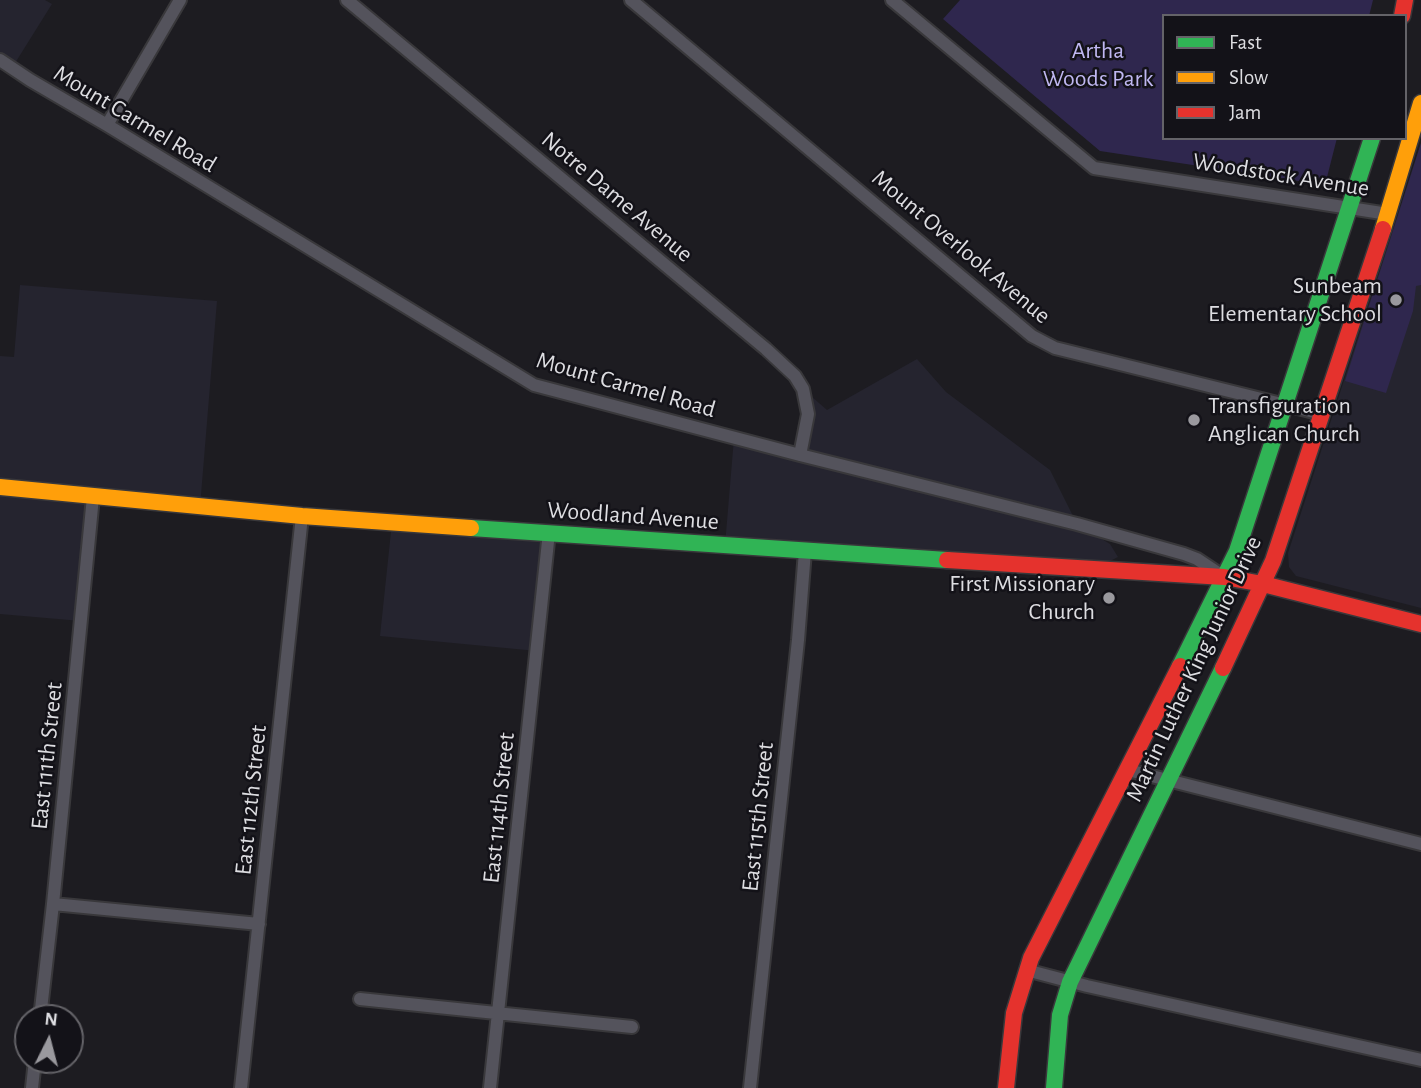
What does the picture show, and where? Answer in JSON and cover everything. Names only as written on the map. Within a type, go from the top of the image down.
[{"type":"main road","name":"Martin Luther King Junior Drive","points":[[1054,1088],[1060,1015],[1070,982],[1263,584],[1388,214],[1421,103]]},
{"type":"main road","name":"Martin Luther King Junior Drive","points":[[1006,1088],[1014,1013],[1026,970],[1237,551],[1371,140]]},
{"type":"main road","name":"Woodland Avenue","points":[[0,487],[302,516],[1224,577],[1263,584],[1421,624]]},
{"type":"street","points":[[107,125],[180,0]]},
{"type":"street","name":"Notre Dame Avenue","points":[[347,0],[795,376],[803,389],[808,414],[800,455]]},
{"type":"street","name":"Mount Overlook Avenue","points":[[631,0],[1032,336],[1055,348],[1322,414]]},
{"type":"street","name":"Woodstock Avenue","points":[[892,0],[1094,168],[1388,214]]},
{"type":"street","name":"Mount Carmel Road","points":[[0,60],[37,85],[534,385],[1077,524],[1184,554],[1197,559],[1224,577]]},
{"type":"street","name":"East 111th Street","points":[[42,1004],[93,497]]},
{"type":"street","name":"East 112th Street","points":[[240,1088],[302,516]]},
{"type":"street","name":"East 114th Street","points":[[490,1088],[549,532]]},
{"type":"street","name":"East 115th Street","points":[[750,1088],[798,640],[805,551]]},
{"type":"street","points":[[1128,770],[1421,844]]},
{"type":"street","points":[[53,904],[259,924]]},
{"type":"street","points":[[1026,970],[1421,1060]]},
{"type":"street","points":[[360,999],[632,1027]]},
{"type":"shaded area","points":[[0,0],[45,0],[52,4],[12,68],[0,60]]},
{"type":"shaded area","name":"Sunbeam Elementary School","points":[[1421,143],[1421,608],[1296,576],[1289,567],[1288,553]]},
{"type":"shaded area","points":[[20,285],[217,301],[200,507],[93,497],[81,621],[0,614],[0,356],[14,357]]},
{"type":"shaded area","points":[[917,359],[946,392],[1050,470],[1077,524],[1110,544],[1118,557],[1094,569],[725,545],[734,438],[800,455],[803,389],[827,410]]},
{"type":"shaded area","points":[[392,522],[549,532],[537,651],[380,636]]},
{"type":"green space","name":"Artha Woods Park","points":[[960,0],[1373,0],[1370,14],[1162,14],[1162,140],[1336,140],[1325,185],[1100,151],[943,19]]},
{"type":"green space","points":[[1421,143],[1421,285],[1416,286],[1413,311],[1386,393],[1345,381]]},
{"type":"traffic: fast","points":[[1180,666],[1237,551],[1371,140]]},
{"type":"traffic: fast","points":[[471,528],[947,560]]},
{"type":"traffic: fast","points":[[1054,1088],[1060,1015],[1070,982],[1223,668]]},
{"type":"traffic: slow","points":[[1383,229],[1421,103]]},
{"type":"traffic: slow","points":[[0,487],[302,516],[471,528]]},
{"type":"traffic: jam","points":[[1402,14],[1405,0]]},
{"type":"traffic: jam","points":[[1223,668],[1273,561],[1383,229]]},
{"type":"traffic: jam","points":[[947,560],[1224,577],[1263,584],[1421,624]]},
{"type":"traffic: jam","points":[[1006,1088],[1014,1013],[1031,958],[1180,666]]},
{"type":"place","name":"Sunbeam Elementary School","points":[[1396,300]]},
{"type":"place","name":"Transfiguration Anglican Church","points":[[1194,420]]},
{"type":"place","name":"First Missionary Church","points":[[1109,598]]}]
